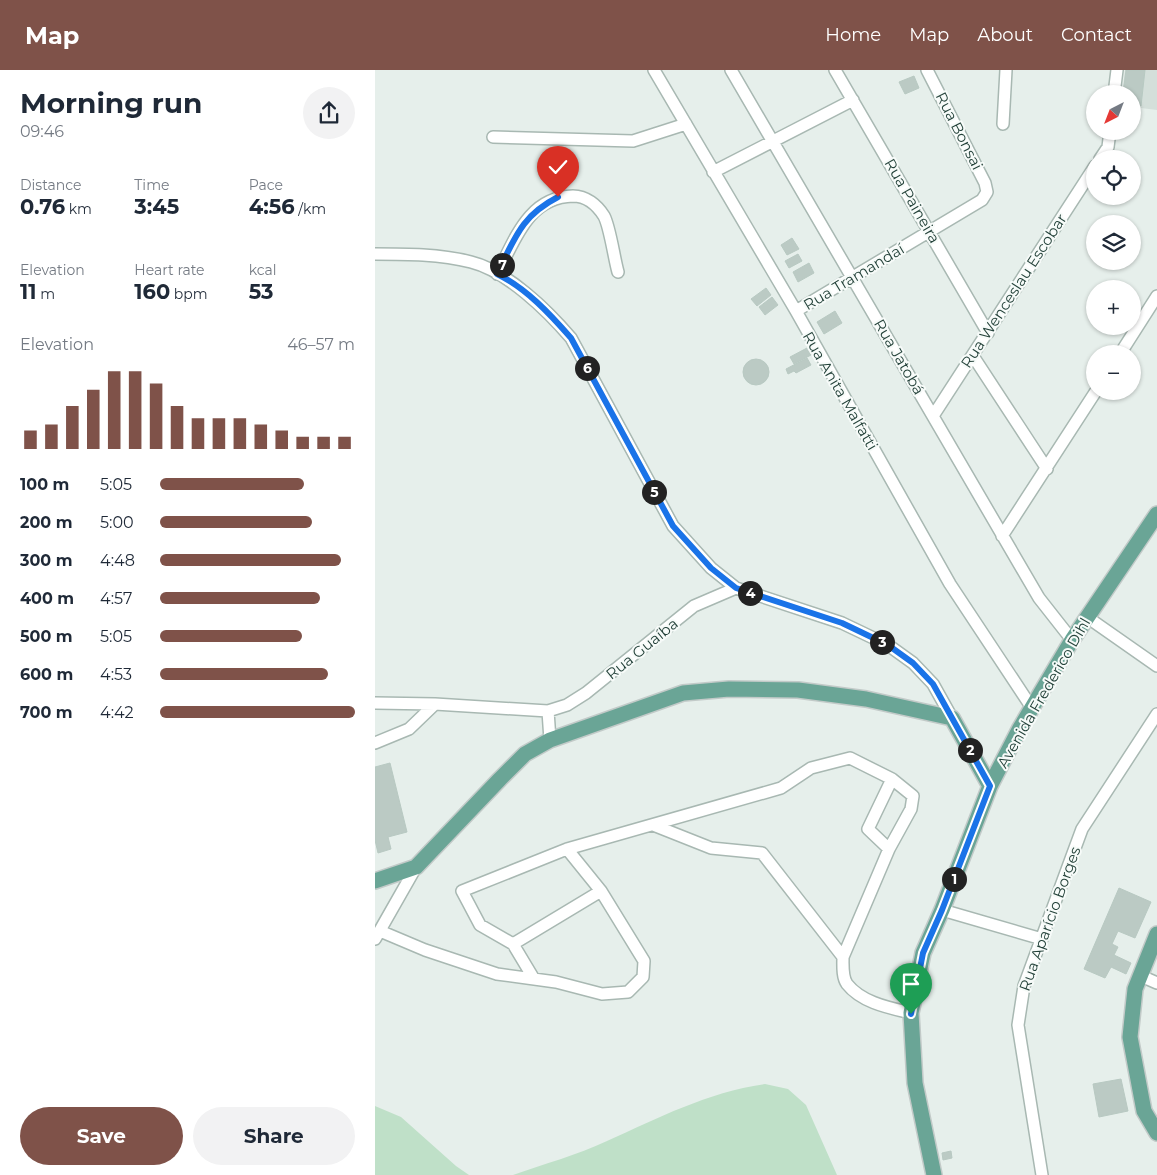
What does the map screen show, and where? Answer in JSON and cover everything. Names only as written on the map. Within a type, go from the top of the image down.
[{"type":"main road","name":"Avenida Frederico Dihl","points":[[934,1175],[915,1083],[911,1014],[923,953],[942,910],[990,786],[1032,708],[1072,640],[1157,514]]},
{"type":"main road","points":[[375,881],[416,867],[499,778],[525,754],[551,740],[683,692],[729,689],[798,690],[867,699],[952,718],[990,786]]},
{"type":"main road","points":[[1157,934],[1135,989],[1130,1037],[1144,1111],[1157,1133]]},
{"type":"street","name":"Rua Anita Malfatti","points":[[654,70],[795,311],[950,584],[1032,708]]},
{"type":"street","name":"Rua Jatobá","points":[[731,70],[1039,598],[1072,640]]},
{"type":"street","name":"Rua Paineira","points":[[835,70],[988,333]]},
{"type":"street","name":"Rua Bonsai","points":[[927,70],[985,183],[987,192]]},
{"type":"street","points":[[1003,124],[1006,70]]},
{"type":"street","points":[[1115,85],[1117,70]]},
{"type":"street","points":[[713,172],[853,100]]},
{"type":"street","points":[[493,137],[633,141],[686,124]]},
{"type":"street","name":"Rua Wenceslau Escobar","points":[[933,416],[1086,180]]},
{"type":"street","name":"Rua Tramandaí","points":[[795,311],[982,200],[987,192]]},
{"type":"street","points":[[497,274],[522,225],[541,206],[558,197],[580,196],[595,205],[605,217],[618,272]]},
{"type":"street","points":[[375,254],[411,254],[472,262],[508,279],[551,315],[571,338],[673,526],[711,568],[736,588],[842,623],[888,645],[913,663],[933,684],[952,718]]},
{"type":"street","points":[[1126,345],[1157,296]]},
{"type":"street","points":[[973,356],[1047,469]]},
{"type":"street","points":[[1002,536],[1090,400]]},
{"type":"street","name":"Rua Guaíba","points":[[375,703],[435,704],[548,711],[567,704],[601,682],[694,606],[736,588]]},
{"type":"street","points":[[1087,617],[1157,666]]},
{"type":"street","points":[[375,743],[409,729],[435,704]]},
{"type":"street","points":[[548,711],[551,740]]},
{"type":"street","name":"Rua Aparício Borges","points":[[1041,1175],[1018,1025],[1024,986],[1082,829],[1157,714]]},
{"type":"street","points":[[534,979],[513,944],[480,925],[462,892],[567,849],[781,788],[811,768],[850,758],[893,779],[913,796],[911,809],[889,849],[843,957],[843,972],[847,983],[875,1004],[911,1014]]},
{"type":"street","points":[[889,849],[868,829],[893,779]]},
{"type":"street","points":[[653,825],[711,848],[762,853],[843,957]]},
{"type":"street","points":[[416,867],[377,935],[497,974],[556,982],[601,994],[628,992],[643,976],[644,961],[601,890],[567,849]]},
{"type":"street","points":[[513,944],[601,890]]},
{"type":"street","points":[[942,910],[1042,939]]},
{"type":"street","points":[[1141,976],[1157,983]]},
{"type":"shaded area","points":[[1125,70],[1157,70],[1157,110],[1141,108],[1141,85],[1123,85]]},
{"type":"green space","points":[[765,1084],[788,1089],[806,1105],[837,1175],[513,1175],[584,1151],[703,1099]]},
{"type":"green space","points":[[375,1106],[401,1117],[456,1166],[469,1175],[375,1175]]},
{"type":"building","points":[[1126,70],[1145,70],[1141,106],[1141,85],[1124,85]]},
{"type":"building","points":[[914,76],[919,88],[905,94],[899,82]]},
{"type":"building","points":[[792,238],[799,249],[787,255],[781,245]]},
{"type":"building","points":[[798,254],[802,261],[789,268],[785,261]]},
{"type":"building","points":[[809,263],[814,273],[798,282],[793,272]]},
{"type":"building","points":[[766,288],[771,295],[757,306],[751,299]]},
{"type":"building","points":[[772,297],[778,305],[765,315],[759,307]]},
{"type":"building","points":[[835,311],[842,323],[824,334],[817,322]]},
{"type":"building","points":[[807,348],[811,355],[794,364],[790,357]]},
{"type":"building","points":[[807,358],[811,365],[796,373],[794,371],[788,374],[786,369]]},
{"type":"building","points":[[756,359],[765,363],[769,372],[765,381],[756,385],[747,381],[743,372],[747,363]]},
{"type":"building","points":[[390,763],[407,832],[388,837],[391,849],[378,853],[375,840],[375,767]]},
{"type":"building","points":[[1119,888],[1151,902],[1135,938],[1118,931],[1112,944],[1118,947],[1114,955],[1131,963],[1126,974],[1111,967],[1105,978],[1084,969]]},
{"type":"building","points":[[1121,1079],[1128,1111],[1099,1117],[1093,1084]]},
{"type":"building","points":[[951,1151],[952,1158],[943,1160],[942,1153]]},
{"type":"route","points":[[558,197],[541,206],[522,225],[497,274],[508,279],[551,315],[571,338],[673,526],[711,568],[736,588],[842,623],[888,645],[913,663],[933,684],[990,786],[942,910],[923,953],[911,1014]]}]
